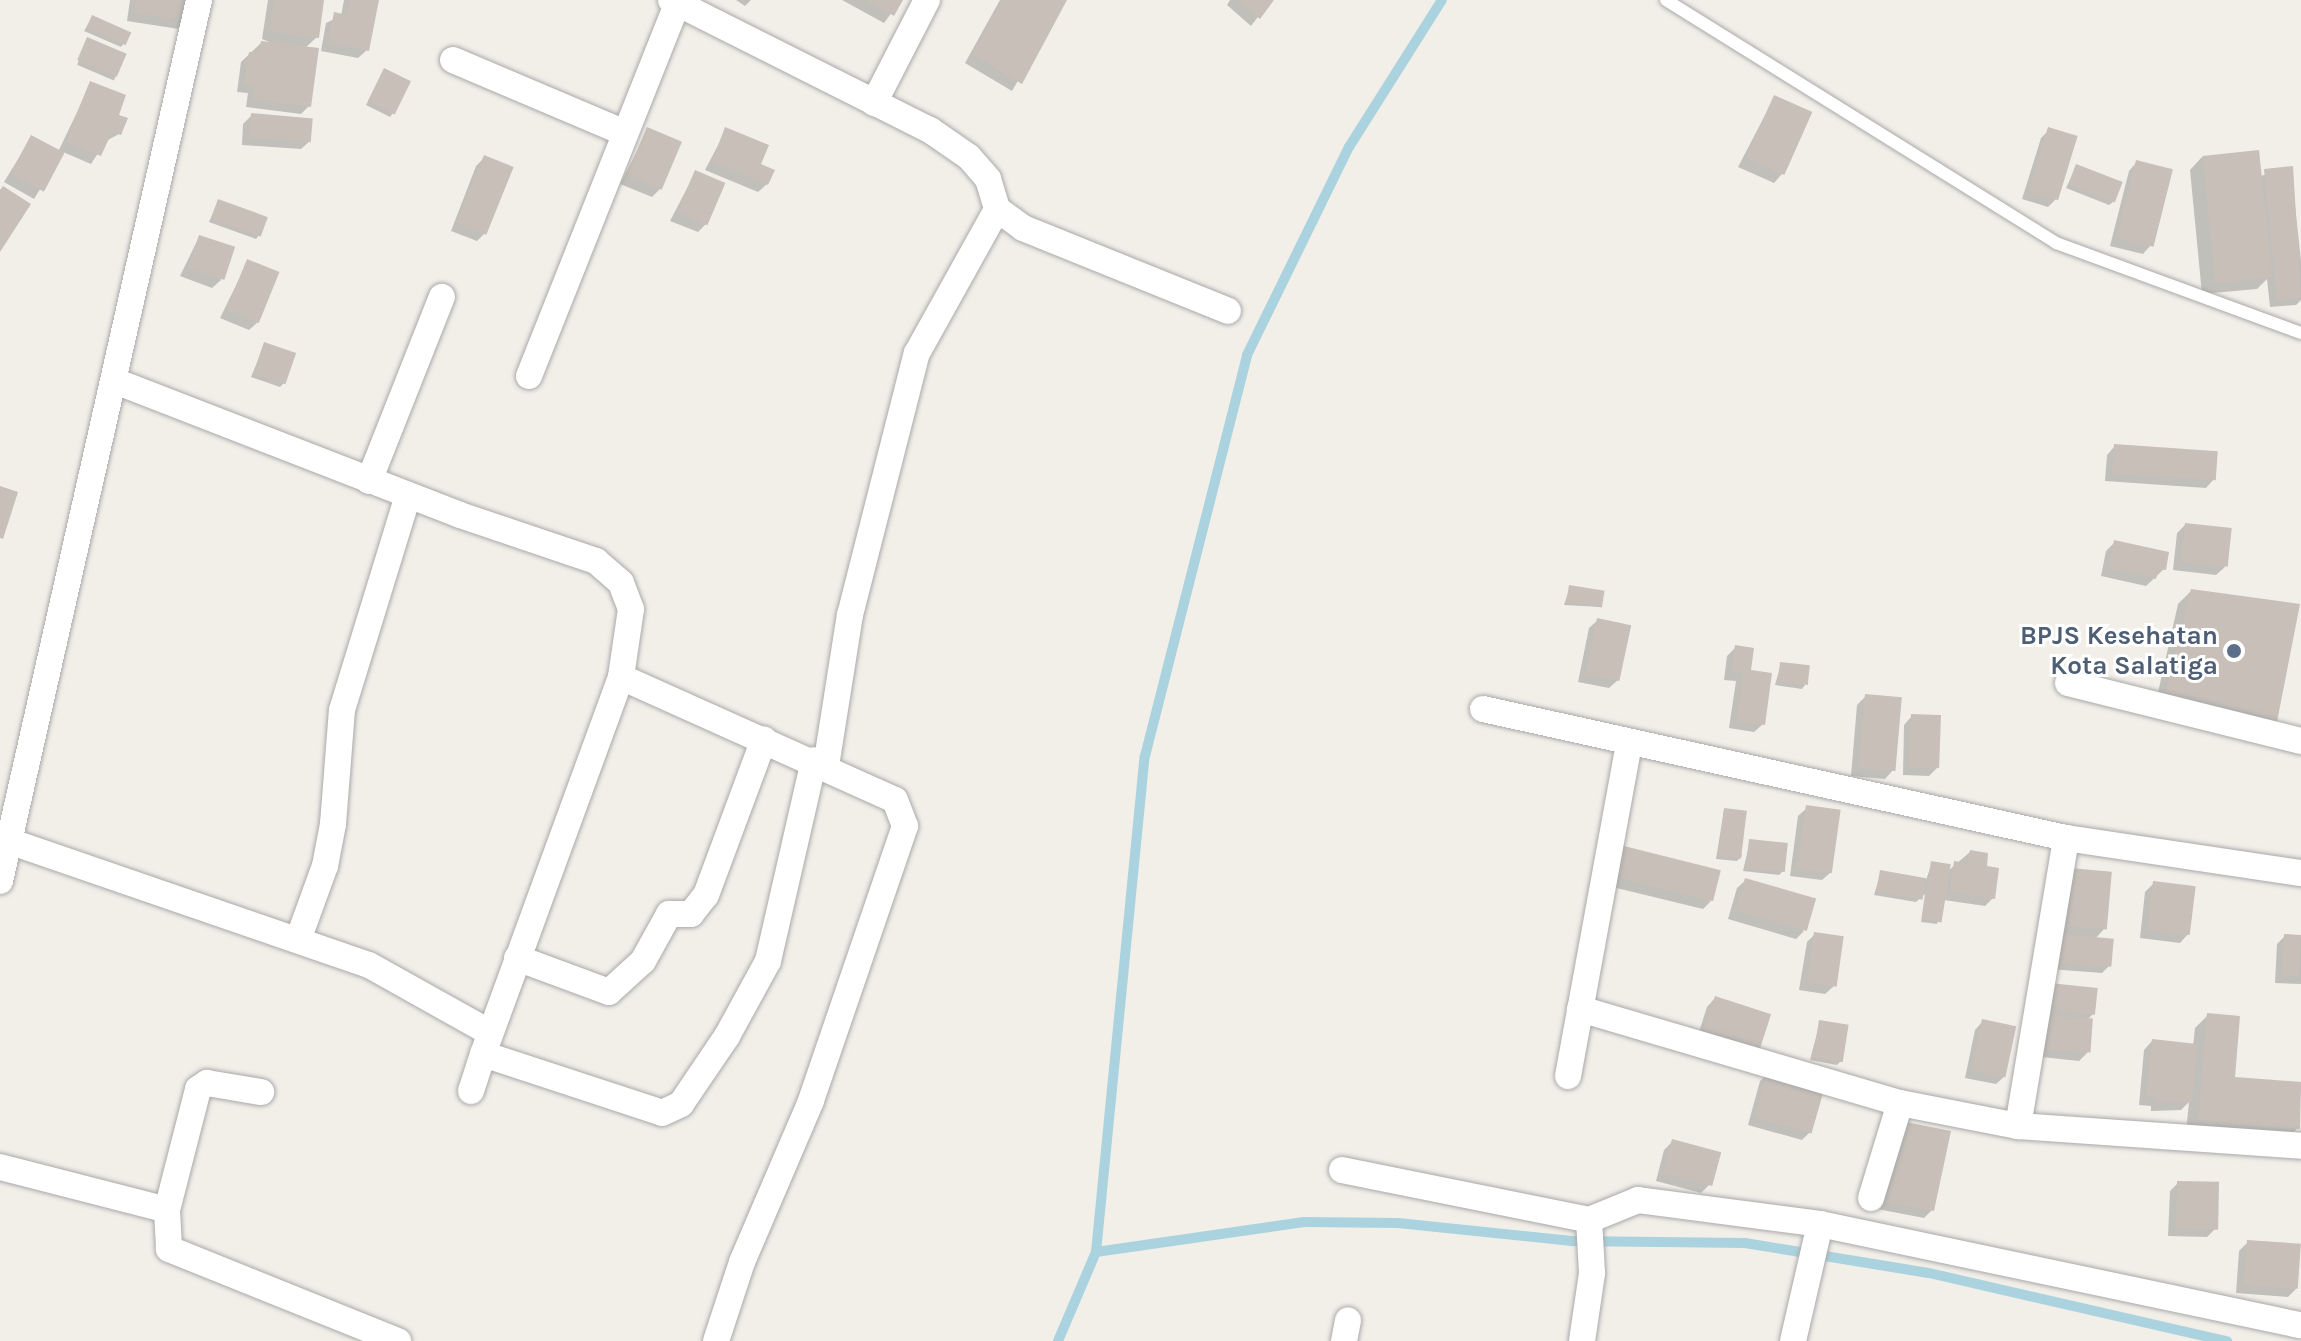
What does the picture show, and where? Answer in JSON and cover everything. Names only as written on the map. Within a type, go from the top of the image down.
[{"type":"street","points":[[0,881],[6,840],[115,381],[199,0]]},
{"type":"street","points":[[874,103],[927,0]]},
{"type":"street","points":[[529,376],[676,1],[874,103],[969,157],[988,179],[997,209],[1023,228],[1228,311]]},
{"type":"street","points":[[453,60],[623,132]]},
{"type":"street","points":[[6,840],[369,965],[486,1043],[662,1113],[681,1104],[727,1036],[768,961],[820,763],[850,615],[917,353],[997,209]]},
{"type":"street","points":[[369,481],[442,297]]},
{"type":"street","points":[[115,381],[408,496],[596,561],[621,583],[631,609],[621,677],[471,1091]]},
{"type":"street","points":[[298,940],[325,866],[333,824],[342,710],[408,496]]},
{"type":"street","points":[[621,677],[820,763],[895,800],[905,826],[811,1101],[742,1262],[716,1341]]},
{"type":"street","points":[[2068,683],[2301,741]]},
{"type":"street","points":[[1483,709],[2066,838],[2301,873]]},
{"type":"street","points":[[517,958],[609,992],[643,961],[670,913],[691,914],[706,895],[764,739]]},
{"type":"street","points":[[1568,1076],[1629,743]]},
{"type":"street","points":[[2018,1126],[2066,838]]},
{"type":"street","points":[[1580,1009],[1900,1103],[2018,1126],[2301,1146]]},
{"type":"street","points":[[261,1092],[207,1083],[198,1089],[167,1210],[169,1249],[398,1341]]},
{"type":"street","points":[[1871,1198],[1900,1103]]},
{"type":"street","points":[[0,1167],[167,1210]]},
{"type":"street","points":[[1342,1170],[1589,1228],[1638,1200],[2301,1325]]},
{"type":"street","points":[[1582,1341],[1592,1273],[1589,1228]]},
{"type":"street","points":[[1793,1341],[1817,1235]]},
{"type":"lane","points":[[1666,0],[2056,243],[2301,333]]},
{"type":"building","points":[[136,0],[193,0],[189,21],[134,13]]},
{"type":"building","points":[[274,0],[324,0],[319,38],[270,31]]},
{"type":"building","points":[[350,0],[379,0],[369,51],[328,43],[334,12],[347,15]]},
{"type":"building","points":[[865,0],[903,0],[894,16]]},
{"type":"building","points":[[1002,0],[1067,0],[1022,84],[972,54]]},
{"type":"building","points":[[1238,0],[1274,0],[1260,19]]},
{"type":"building","points":[[92,15],[131,32],[126,45],[86,28]]},
{"type":"building","points":[[87,37],[127,54],[117,77],[77,60]]},
{"type":"building","points":[[261,41],[319,48],[311,107],[253,99],[255,85],[244,84],[249,52],[259,53]]},
{"type":"building","points":[[384,68],[411,81],[395,114],[368,101]]},
{"type":"building","points":[[90,81],[126,95],[119,115],[128,118],[121,135],[112,132],[101,156],[65,142]]},
{"type":"building","points":[[1774,95],[1812,112],[1784,175],[1746,158]]},
{"type":"building","points":[[251,113],[313,118],[311,142],[249,137]]},
{"type":"building","points":[[647,127],[682,142],[662,190],[627,175]]},
{"type":"building","points":[[725,127],[769,145],[761,164],[775,170],[768,185],[712,162]]},
{"type":"building","points":[[2048,127],[2078,136],[2058,200],[2028,191]]},
{"type":"building","points":[[31,135],[65,153],[44,192],[10,174]]},
{"type":"building","points":[[2259,150],[2272,277],[2216,283],[2202,156]]},
{"type":"building","points":[[484,155],[514,167],[486,235],[457,223]]},
{"type":"building","points":[[2136,160],[2173,169],[2154,247],[2117,238]]},
{"type":"building","points":[[2076,164],[2123,182],[2115,202],[2068,185]]},
{"type":"building","points":[[2293,166],[2301,298],[2277,300],[2264,169]]},
{"type":"building","points":[[695,170],[725,183],[707,225],[677,212]]},
{"type":"building","points":[[3,186],[31,204],[0,252],[0,190]]},
{"type":"building","points":[[218,199],[268,217],[261,237],[211,219]]},
{"type":"building","points":[[199,235],[235,247],[224,280],[188,268]]},
{"type":"building","points":[[247,259],[279,272],[259,323],[226,310]]},
{"type":"building","points":[[264,342],[296,353],[285,384],[253,373]]},
{"type":"building","points":[[2114,444],[2218,451],[2216,480],[2112,473]]},
{"type":"building","points":[[0,486],[18,492],[3,539],[0,538]]},
{"type":"building","points":[[2185,523],[2232,528],[2228,567],[2181,562]]},
{"type":"building","points":[[2114,540],[2169,552],[2166,570],[2159,569],[2156,579],[2108,568]]},
{"type":"building","points":[[1569,585],[1605,591],[1602,607],[1566,602]]},
{"type":"building","name":"BPJS Kesehatan Kota Salatiga","points":[[2191,589],[2300,604],[2276,727],[2165,697]]},
{"type":"building","points":[[1597,618],[1631,625],[1619,681],[1585,674]]},
{"type":"building","points":[[1735,645],[1754,648],[1751,670],[1772,673],[1765,725],[1737,721],[1743,673],[1731,672]]},
{"type":"building","points":[[1780,662],[1810,665],[1808,685],[1778,682]]},
{"type":"building","points":[[1865,694],[1902,697],[1895,771],[1859,768]]},
{"type":"building","points":[[1911,714],[1941,715],[1939,768],[1909,767]]},
{"type":"building","points":[[1806,805],[1841,810],[1832,873],[1797,868]]},
{"type":"building","points":[[1724,808],[1747,811],[1741,858],[1718,856]]},
{"type":"building","points":[[1749,839],[1788,843],[1785,872],[1746,868]]},
{"type":"building","points":[[1616,844],[1721,870],[1713,901],[1608,875]]},
{"type":"building","points":[[1970,850],[1988,853],[1987,866],[1999,868],[1995,899],[1950,892],[1954,861],[1968,863]]},
{"type":"building","points":[[1931,861],[1951,864],[1942,922],[1922,919]]},
{"type":"building","points":[[2070,868],[2112,872],[2107,929],[2065,926]]},
{"type":"building","points":[[1880,870],[1926,878],[1922,900],[1876,892]]},
{"type":"building","points":[[1745,878],[1816,898],[1807,931],[1736,911]]},
{"type":"building","points":[[2153,881],[2196,886],[2190,935],[2147,930]]},
{"type":"building","points":[[1814,932],[1844,936],[1837,987],[1807,983]]},
{"type":"building","points":[[2059,934],[2114,939],[2111,967],[2057,962]]},
{"type":"building","points":[[2284,934],[2301,935],[2299,976],[2282,975]]},
{"type":"building","points":[[2050,983],[2098,988],[2095,1015],[2047,1010]]},
{"type":"building","points":[[1715,996],[1771,1014],[1760,1048],[1704,1030]]},
{"type":"building","points":[[2207,1013],[2240,1016],[2235,1077],[2301,1082],[2300,1129],[2198,1120]]},
{"type":"building","points":[[2042,1015],[2093,1019],[2091,1052],[2040,1049]]},
{"type":"building","points":[[1982,1019],[2016,1026],[2005,1077],[1971,1070]]},
{"type":"building","points":[[1819,1020],[1849,1025],[1843,1062],[1813,1058]]},
{"type":"building","points":[[2152,1039],[2197,1044],[2192,1102],[2158,1103],[2159,1099],[2146,1097]]},
{"type":"building","points":[[1768,1071],[1825,1087],[1811,1133],[1755,1117]]},
{"type":"building","points":[[1906,1122],[1951,1131],[1934,1211],[1879,1200],[1885,1168],[1896,1171]]},
{"type":"building","points":[[1672,1139],[1721,1152],[1712,1186],[1663,1173]]},
{"type":"building","points":[[2177,1181],[2219,1182],[2218,1230],[2176,1229]]},
{"type":"building","points":[[2247,1240],[2301,1244],[2298,1289],[2244,1285]]},
{"type":"waterway","points":[[1058,1341],[1096,1252],[1145,756],[1247,355],[1349,147],[1442,0]]},
{"type":"waterway","points":[[1096,1252],[1304,1222],[1398,1223],[1572,1241],[1745,1243],[1929,1273],[2227,1341]]},
{"type":"place","name":"BPJS Kesehatan Kota Salatiga","points":[[2234,651]]}]
